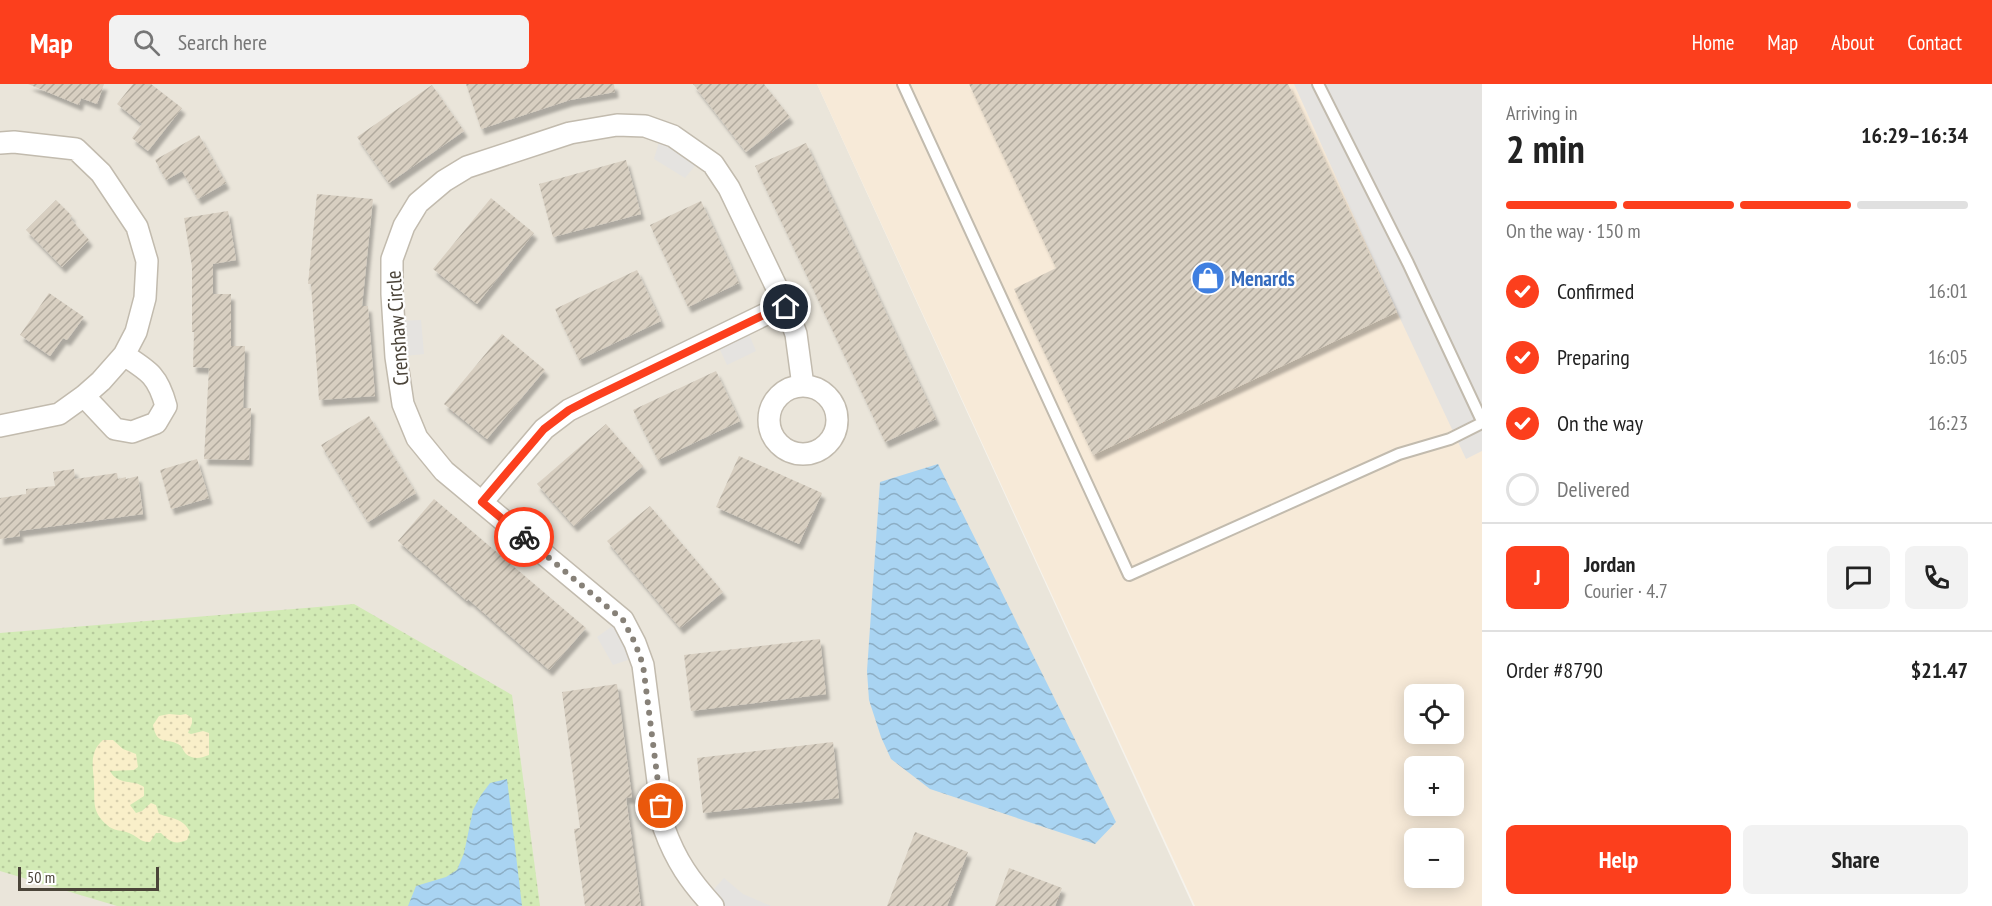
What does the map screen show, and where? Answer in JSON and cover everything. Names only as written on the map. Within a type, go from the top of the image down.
[{"type":"street","name":"Crenshaw Circle","points":[[713,906],[687,877],[673,852],[664,828],[643,665],[623,620],[444,471],[417,438],[403,404],[399,380],[392,294],[392,259],[404,226],[418,203],[444,181],[467,167],[595,127],[645,126],[674,136],[713,164],[729,188],[786,307],[796,334],[803,386]]},
{"type":"street","points":[[0,143],[14,142],[76,149],[101,173],[137,226],[147,261],[145,298],[136,332],[124,355],[84,396],[59,414],[0,426]]},
{"type":"street","points":[[482,502],[544,429],[569,410],[768,313],[786,307]]},
{"type":"street","points":[[84,396],[115,429],[132,432],[156,423],[166,406],[161,387],[145,368],[124,355]]},
{"type":"lane","points":[[903,84],[1129,575],[1399,454],[1450,439],[1482,422],[1408,263],[1318,84]]},
{"type":"shaded area","points":[[0,84],[817,84],[1193,906],[0,906]]},
{"type":"shaded area","points":[[817,84],[1482,84],[1482,906],[1195,906]]},
{"type":"shaded area","points":[[1294,84],[1482,84],[1482,451],[1466,459],[1397,312]]},
{"type":"shaded area","points":[[662,132],[703,156],[685,178],[654,159]]},
{"type":"shaded area","points":[[421,320],[424,354],[396,357],[394,321]]},
{"type":"shaded area","points":[[745,325],[756,351],[727,365],[715,339]]},
{"type":"shaded area","points":[[622,619],[640,656],[613,665],[597,637]]},
{"type":"shaded area","points":[[724,878],[743,894],[771,906],[713,906],[706,898]]},
{"type":"green space","points":[[354,604],[512,695],[540,906],[117,906],[0,871],[0,633]]},
{"type":"sand","points":[[186,714],[192,718],[188,733],[203,731],[209,733],[209,755],[200,758],[192,757],[176,743],[157,737],[153,725],[159,716]]},
{"type":"sand","points":[[103,740],[113,740],[123,749],[136,754],[138,767],[134,770],[110,771],[117,779],[144,787],[144,796],[130,805],[136,813],[151,803],[156,805],[159,814],[177,820],[187,827],[190,832],[187,840],[173,842],[161,833],[156,833],[150,842],[144,841],[112,828],[102,820],[95,806],[93,765],[96,749]]},
{"type":"water","points":[[938,464],[1116,822],[1095,844],[930,789],[891,759],[881,737],[869,700],[867,671],[880,482]]},
{"type":"water","points":[[507,779],[522,906],[408,906],[416,886],[446,877],[457,870],[464,853],[473,810],[481,795],[490,783]]},
{"type":"building","points":[[28,84],[104,84],[97,104],[81,98],[79,105]]},
{"type":"building","points":[[133,84],[151,84],[182,108],[148,151],[132,138],[142,124],[117,104]]},
{"type":"building","points":[[466,84],[614,84],[615,92],[570,100],[481,129]]},
{"type":"building","points":[[693,84],[764,84],[790,117],[746,152]]},
{"type":"building","name":"Menards","points":[[969,84],[1288,84],[1397,312],[1093,455],[1014,289],[1056,268]]},
{"type":"building","points":[[432,85],[464,131],[389,183],[357,137]]},
{"type":"building","points":[[199,135],[226,183],[198,199],[182,171],[166,180],[155,160]]},
{"type":"building","points":[[806,143],[936,419],[885,442],[755,166]]},
{"type":"building","points":[[626,160],[641,214],[553,237],[539,184]]},
{"type":"building","points":[[317,194],[373,199],[362,306],[368,306],[375,396],[319,400],[311,284],[308,284]]},
{"type":"building","points":[[491,198],[534,233],[477,304],[433,269]]},
{"type":"building","points":[[56,200],[72,216],[70,218],[89,240],[62,267],[26,230]]},
{"type":"building","points":[[701,201],[739,283],[688,307],[650,225]]},
{"type":"building","points":[[228,211],[236,260],[213,264],[213,294],[231,294],[231,346],[245,346],[243,408],[251,408],[249,460],[204,459],[209,368],[193,367],[192,266],[184,218]]},
{"type":"building","points":[[637,270],[661,321],[579,360],[555,309]]},
{"type":"building","points":[[49,293],[84,317],[67,340],[63,338],[50,356],[20,335]]},
{"type":"building","points":[[502,334],[545,370],[487,439],[444,404]]},
{"type":"building","points":[[716,371],[740,421],[658,460],[633,410]]},
{"type":"building","points":[[369,416],[416,493],[368,522],[321,445]]},
{"type":"building","points":[[606,424],[643,466],[574,526],[537,484]]},
{"type":"building","points":[[739,456],[822,493],[799,544],[716,507]]},
{"type":"building","points":[[197,459],[209,498],[171,509],[160,470]]},
{"type":"building","points":[[74,469],[75,479],[117,473],[118,479],[138,476],[143,514],[19,531],[20,536],[0,539],[0,498],[26,494],[26,489],[55,486],[53,472]]},
{"type":"building","points":[[434,499],[586,628],[549,670],[398,541]]},
{"type":"building","points":[[650,506],[723,592],[680,628],[607,541]]},
{"type":"building","points":[[820,639],[826,694],[691,711],[684,655]]},
{"type":"building","points":[[617,684],[632,797],[626,798],[641,906],[585,906],[574,829],[580,828],[562,692]]},
{"type":"building","points":[[833,742],[839,798],[703,813],[697,758]]},
{"type":"building","points":[[915,832],[968,852],[947,906],[887,906]]},
{"type":"building","points":[[1009,868],[1062,888],[1055,906],[995,906]]},
{"type":"way so far","points":[[524,537],[623,620],[635,643],[643,665],[661,806]]},
{"type":"place","name":"Menards","points":[[1208,278]]},
{"type":"route","points":[[524,537],[482,502],[544,429],[569,410],[594,397],[768,313],[786,307]]}]
